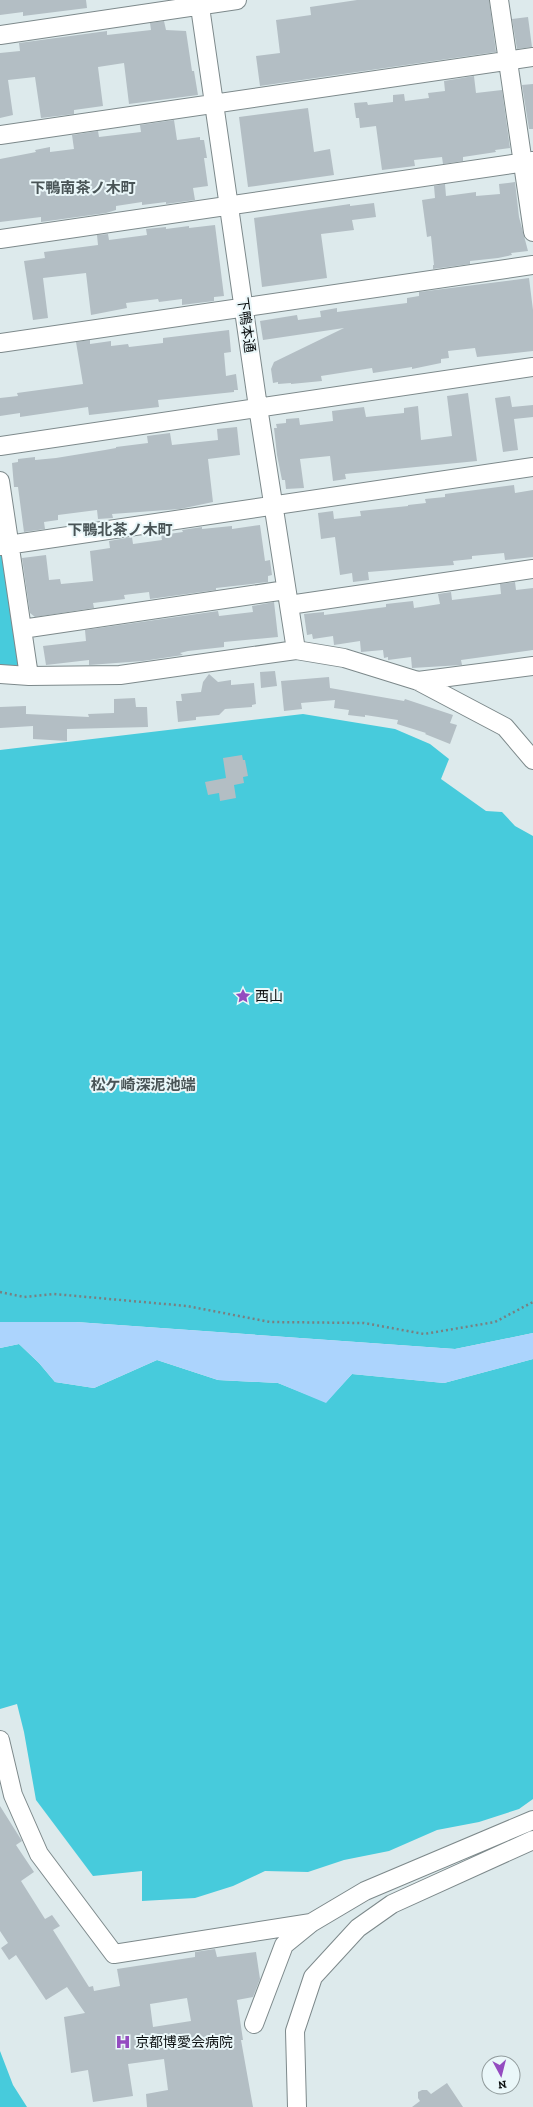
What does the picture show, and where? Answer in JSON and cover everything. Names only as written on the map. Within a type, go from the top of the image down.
[{"type":"street","points":[[0,35],[200,3],[237,0]]},
{"type":"street","points":[[499,0],[508,61],[528,162],[533,232]]},
{"type":"street","name":"下鴨本通","points":[[200,3],[258,408],[296,650]]},
{"type":"street","points":[[0,135],[533,57]]},
{"type":"street","points":[[0,239],[528,162]]},
{"type":"street","points":[[0,343],[533,264]]},
{"type":"street","points":[[0,446],[533,367]]},
{"type":"street","points":[[5,545],[533,467]]},
{"type":"street","points":[[0,481],[5,545],[22,629],[29,676]]},
{"type":"street","points":[[22,629],[533,569]]},
{"type":"street","points":[[0,674],[29,676],[120,675],[296,650],[344,658],[418,681],[505,727],[533,760]]},
{"type":"street","points":[[418,681],[533,666]]},
{"type":"street","points":[[0,1740],[13,1795],[39,1854],[114,1954],[311,1922]]},
{"type":"street","points":[[254,2024],[284,1944],[311,1922],[365,1891],[533,1820]]},
{"type":"street","points":[[297,2107],[294,2031],[313,1977],[358,1928],[392,1904],[531,1845]]},
{"type":"path","points":[[0,1292],[24,1297],[54,1294],[187,1306],[270,1322],[364,1323],[424,1334],[495,1322],[533,1302]]},
{"type":"shaded area","points":[[0,554],[7,559],[23,661],[16,667],[0,666]]},
{"type":"shaded area","points":[[303,714],[395,729],[430,744],[449,759],[441,779],[486,811],[502,812],[515,826],[533,836],[533,1333],[455,1349],[76,1322],[0,1322],[0,750]]},
{"type":"shaded area","points":[[0,1322],[76,1322],[455,1349],[533,1333],[533,1359],[444,1383],[352,1374],[326,1403],[278,1383],[218,1380],[157,1360],[94,1388],[55,1382],[39,1363],[19,1344],[0,1348]]},
{"type":"shaded area","points":[[19,1344],[39,1363],[55,1382],[94,1388],[157,1360],[218,1380],[278,1383],[326,1402],[352,1374],[444,1383],[533,1359],[533,1799],[519,1809],[479,1822],[437,1830],[389,1851],[344,1860],[308,1872],[265,1871],[233,1886],[195,1898],[142,1901],[142,1871],[93,1876],[36,1800],[24,1732],[17,1704],[0,1709],[0,1348]]},
{"type":"shaded area","points":[[0,2051],[13,2085],[27,2107],[0,2107]]},
{"type":"building","points":[[0,0],[86,0],[87,8],[23,16],[23,12],[0,15]]},
{"type":"building","points":[[357,0],[489,0],[496,52],[260,86],[256,56],[280,53],[276,20],[311,15],[310,7]]},
{"type":"building","points":[[528,17],[532,47],[517,49],[512,19]]},
{"type":"building","points":[[164,21],[166,30],[186,31],[192,71],[194,71],[198,95],[129,104],[124,63],[98,67],[103,106],[74,110],[74,114],[41,118],[35,77],[8,80],[13,115],[0,118],[0,53],[20,51],[19,43],[107,31],[107,35],[151,30],[150,23]]},
{"type":"building","points":[[474,76],[476,93],[502,90],[510,148],[495,150],[496,152],[463,157],[463,161],[443,164],[442,157],[414,160],[415,166],[382,170],[376,126],[360,128],[359,118],[356,118],[354,103],[367,102],[368,105],[393,102],[393,95],[404,94],[405,101],[429,98],[428,93],[445,91],[444,81]]},
{"type":"building","points":[[533,84],[533,129],[529,129],[522,85]]},
{"type":"building","points":[[308,108],[314,152],[330,149],[334,175],[248,187],[239,117]]},
{"type":"building","points":[[174,120],[177,140],[200,137],[200,140],[204,140],[207,158],[204,158],[208,186],[193,188],[195,200],[166,204],[166,202],[142,205],[142,202],[116,206],[116,210],[106,213],[41,222],[41,217],[0,222],[0,159],[36,152],[35,150],[50,147],[50,152],[74,149],[72,135],[98,131],[99,137],[141,132],[140,125]]},
{"type":"building","points":[[515,182],[519,217],[528,251],[511,253],[512,255],[498,258],[470,261],[470,264],[433,269],[434,265],[431,236],[427,237],[422,200],[435,198],[434,186],[445,184],[446,196],[476,192],[476,196],[500,194],[499,184]]},
{"type":"building","points":[[374,203],[376,217],[352,220],[354,230],[321,234],[327,278],[262,287],[254,218],[350,204],[350,206]]},
{"type":"building","points":[[215,225],[224,296],[214,297],[214,301],[182,305],[182,299],[159,302],[158,299],[126,303],[127,308],[91,315],[86,273],[43,278],[48,318],[33,320],[24,261],[45,258],[44,252],[98,245],[97,235],[108,234],[109,240],[147,235],[146,229],[166,227],[166,229],[189,226],[189,228]]},
{"type":"building","points":[[529,278],[533,310],[533,351],[477,357],[475,348],[448,351],[449,358],[441,359],[441,363],[412,369],[412,367],[373,373],[372,368],[321,376],[322,381],[291,384],[278,384],[278,382],[273,383],[271,369],[274,362],[344,328],[263,340],[260,321],[297,315],[298,320],[321,317],[320,311],[337,308],[337,312],[407,303],[407,298],[419,296],[419,292]]},
{"type":"building","points":[[229,330],[231,352],[224,353],[226,376],[236,374],[238,390],[234,390],[234,392],[158,400],[159,407],[89,415],[88,407],[20,417],[20,413],[0,416],[0,398],[18,396],[17,393],[83,384],[76,342],[90,340],[90,344],[111,341],[111,346],[128,344],[129,347],[163,343],[163,338]]},
{"type":"building","points":[[468,393],[477,461],[345,474],[346,479],[333,481],[330,456],[300,459],[304,488],[286,489],[285,480],[282,480],[277,455],[274,428],[277,428],[276,424],[286,423],[286,419],[299,418],[300,425],[333,421],[332,411],[364,407],[366,417],[404,413],[404,408],[418,406],[421,440],[452,436],[447,396]]},
{"type":"building","points":[[510,396],[512,407],[533,405],[533,417],[514,419],[518,450],[503,452],[495,398]]},
{"type":"building","points":[[237,427],[240,455],[208,459],[213,502],[180,509],[112,514],[113,518],[98,519],[97,510],[58,515],[58,520],[44,522],[45,529],[24,532],[18,487],[14,487],[12,463],[18,462],[18,459],[35,457],[35,460],[56,458],[116,447],[148,443],[147,436],[170,433],[172,445],[218,440],[217,429]]},
{"type":"building","points":[[514,485],[515,493],[533,490],[533,557],[505,560],[504,553],[472,556],[472,559],[453,561],[454,565],[368,572],[369,580],[353,582],[352,573],[340,575],[335,537],[321,539],[318,513],[333,511],[334,519],[361,516],[360,511],[426,503],[425,499],[445,497],[445,494]]},
{"type":"building","points":[[260,525],[265,561],[270,560],[272,575],[268,576],[268,582],[216,588],[216,590],[150,599],[149,592],[124,595],[125,599],[93,603],[94,608],[35,617],[30,613],[22,558],[46,555],[49,580],[60,579],[61,584],[93,581],[90,551],[110,548],[109,541],[132,537],[133,544],[162,540],[161,535],[183,532],[182,530],[202,527],[202,529],[232,526],[232,529]]},
{"type":"building","points":[[515,582],[516,590],[533,588],[533,650],[461,660],[462,665],[412,668],[411,657],[388,660],[388,657],[384,658],[383,650],[361,652],[360,641],[334,645],[333,636],[313,639],[312,634],[307,635],[304,614],[324,612],[324,615],[386,607],[386,604],[413,601],[414,608],[440,604],[438,594],[451,592],[452,600],[501,594],[500,584]]},
{"type":"building","points":[[274,602],[278,637],[224,642],[224,647],[188,651],[180,653],[183,655],[143,661],[89,665],[89,660],[46,665],[43,646],[86,641],[85,630],[218,611],[219,616],[253,612],[252,606]]},
{"type":"building","points":[[275,671],[277,686],[261,688],[260,672]]},
{"type":"building","points":[[209,674],[218,682],[231,680],[231,685],[254,683],[256,704],[252,705],[252,707],[225,709],[219,715],[196,717],[196,720],[178,722],[176,701],[182,701],[181,694],[201,692],[203,682]]},
{"type":"building","points":[[329,677],[330,688],[404,701],[405,699],[453,715],[450,723],[457,725],[450,744],[425,734],[426,733],[397,724],[398,720],[365,715],[365,717],[348,715],[349,710],[334,708],[335,700],[301,703],[302,709],[284,711],[281,681]]},
{"type":"building","points":[[135,698],[136,707],[147,707],[148,727],[67,729],[67,741],[33,739],[33,726],[0,728],[0,707],[26,706],[26,714],[89,717],[88,714],[114,713],[114,699]]},
{"type":"building","points":[[242,755],[243,760],[245,760],[248,776],[243,777],[244,783],[234,785],[236,798],[220,801],[219,793],[208,795],[205,782],[226,778],[223,758]]},
{"type":"building","points":[[0,1806],[22,1841],[16,1845],[34,1872],[21,1881],[45,1919],[52,1915],[60,1926],[53,1930],[89,1987],[93,1986],[94,1991],[120,1986],[117,1969],[195,1957],[195,1952],[215,1949],[217,1957],[256,1952],[260,1979],[253,1997],[237,2000],[243,2040],[241,2040],[253,2107],[147,2107],[146,2094],[168,2090],[164,2059],[128,2064],[133,2096],[93,2102],[88,2070],[71,2073],[64,2017],[85,2013],[67,1987],[46,2000],[16,1955],[9,1960],[1,1948],[8,1943],[0,1931]],"holes":[[[187,1998],[191,2021],[153,2027],[150,2004]]]},
{"type":"building","points":[[447,2083],[463,2107],[412,2107],[420,2101],[418,2098],[418,2092],[427,2090],[431,2094]]},
{"type":"place","name":"西山","points":[[243,996]]},
{"type":"place","name":"京都博愛会病院","points":[[123,2042]]},
{"type":"district","name":"下鴨南茶ノ木町","points":[[83,188]]},
{"type":"district","name":"下鴨北茶ノ木町","points":[[120,530]]},
{"type":"district","name":"松ケ崎深泥池端","points":[[143,1085]]}]
